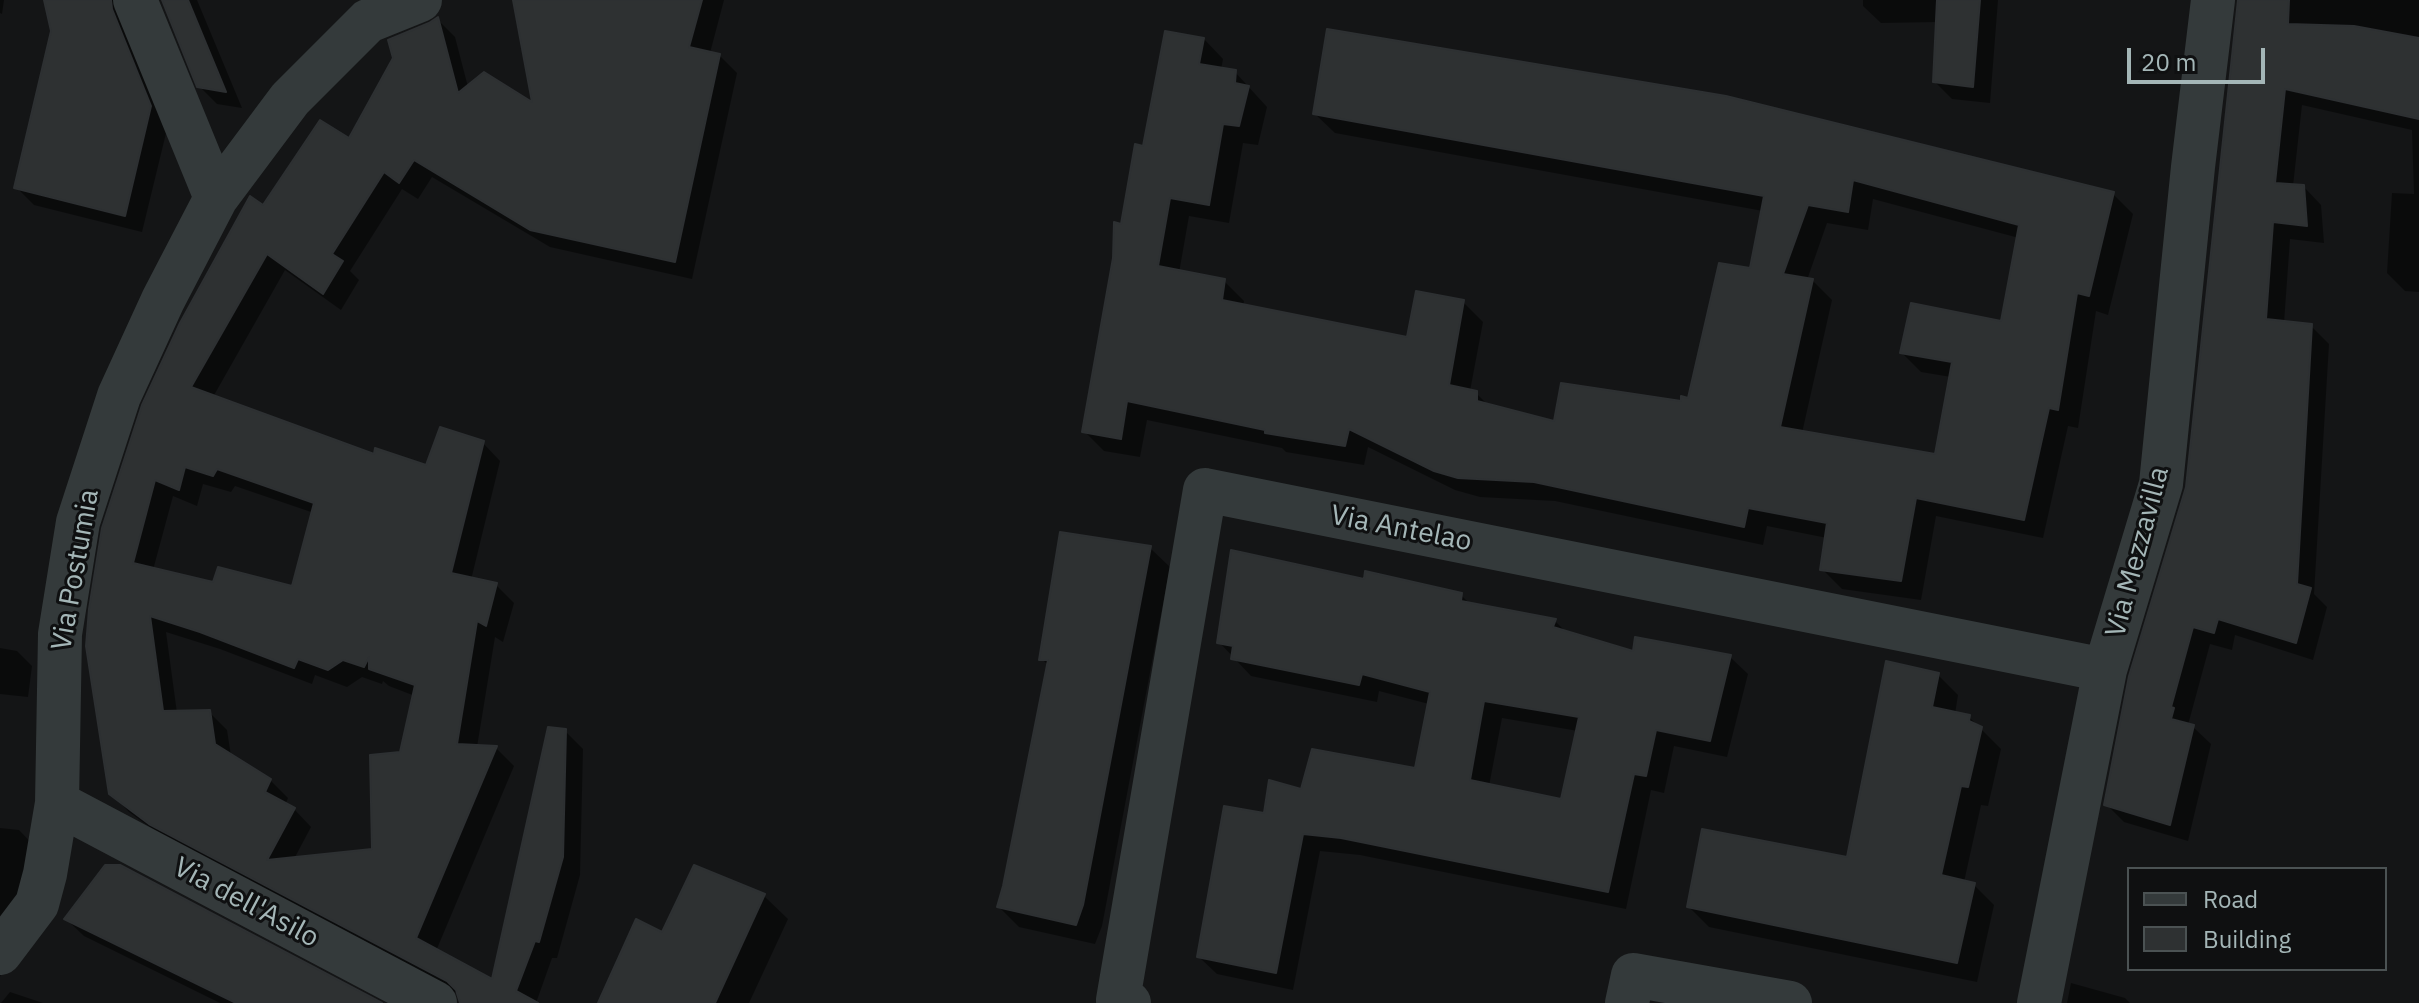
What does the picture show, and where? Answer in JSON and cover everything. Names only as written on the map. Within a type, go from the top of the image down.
[{"type":"street","points":[[135,0],[216,198]]},
{"type":"street","name":"Via Postumia","points":[[0,953],[37,904],[45,874],[57,803],[60,634],[78,522],[119,396],[163,300],[216,198],[290,99],[368,21],[420,0]]},
{"type":"street","name":"Via Mezzavilla","points":[[2039,1003],[2105,670],[2161,484],[2213,0]]},
{"type":"street","name":"Via Antelao","points":[[1124,1002],[1205,490],[2105,670]]},
{"type":"street","name":"Via dell'Asilo","points":[[57,803],[435,1003]]},
{"type":"street","points":[[1627,1003],[1633,975],[1790,1003]]},
{"type":"building","points":[[44,0],[111,0],[151,106],[125,216],[14,188],[51,31]]},
{"type":"building","points":[[162,0],[188,0],[226,92],[197,87]]},
{"type":"building","points":[[513,0],[702,0],[689,47],[720,54],[675,262],[530,230],[414,160],[399,183],[384,172],[332,254],[343,261],[323,294],[267,254],[191,387],[374,454],[375,448],[426,465],[440,427],[484,441],[451,573],[497,583],[486,626],[477,621],[457,744],[497,746],[416,938],[492,979],[548,727],[566,729],[563,857],[539,942],[535,941],[516,991],[538,1003],[460,1003],[456,990],[447,981],[149,824],[109,794],[86,646],[102,528],[142,405],[180,323],[250,196],[263,205],[320,120],[349,138],[393,58],[388,40],[438,17],[458,93],[484,72],[532,102]],"holes":[[[185,467],[213,476],[217,469],[314,503],[292,586],[218,567],[213,582],[133,563],[155,480],[179,490]],[[150,616],[294,668],[298,659],[328,670],[343,660],[364,667],[369,657],[369,669],[415,685],[400,752],[370,755],[372,849],[267,860],[295,808],[265,792],[271,779],[215,744],[210,710],[163,711]]]},
{"type":"building","points":[[1937,0],[1980,0],[1973,87],[1933,82]]},
{"type":"building","points":[[2238,0],[2289,0],[2288,24],[2354,26],[2419,38],[2419,119],[2285,89],[2275,183],[2304,185],[2307,226],[2273,222],[2266,319],[2312,324],[2297,584],[2311,588],[2296,643],[2218,619],[2214,633],[2193,627],[2171,707],[2174,708],[2171,719],[2194,725],[2170,825],[2104,805],[2129,676],[2186,487]]},
{"type":"building","points":[[1327,29],[1726,96],[2114,192],[2089,296],[2077,293],[2058,410],[2049,408],[2024,520],[1916,498],[1901,581],[1820,570],[1827,523],[1748,508],[1744,527],[1534,482],[1458,478],[1434,471],[1349,429],[1345,446],[1265,433],[1265,430],[1127,401],[1121,439],[1082,432],[1113,258],[1114,222],[1121,224],[1135,144],[1143,146],[1165,31],[1204,38],[1199,64],[1236,70],[1235,83],[1249,86],[1239,126],[1223,124],[1209,205],[1170,198],[1158,266],[1225,279],[1222,300],[1407,337],[1416,291],[1464,300],[1449,385],[1477,391],[1477,401],[1554,421],[1561,383],[1681,401],[1681,396],[1688,398],[1719,263],[1750,268],[1764,196],[1313,114]],"holes":[[[1853,180],[2019,225],[2001,321],[1911,303],[1900,353],[1952,362],[1935,454],[1780,427],[1813,279],[1783,274],[1808,205],[1848,212]]]},
{"type":"building","points":[[1060,532],[1151,546],[1083,905],[1076,925],[997,907],[1048,660],[1039,660]]},
{"type":"building","points":[[1231,550],[1364,579],[1365,571],[1462,593],[1461,601],[1556,619],[1553,627],[1633,651],[1635,637],[1731,655],[1710,741],[1656,730],[1646,776],[1634,774],[1608,892],[1341,838],[1303,834],[1276,973],[1197,957],[1224,806],[1264,813],[1269,780],[1301,789],[1312,749],[1415,768],[1430,692],[1362,674],[1359,685],[1231,659],[1233,646],[1217,643]],"holes":[[[1484,701],[1579,717],[1561,799],[1470,780]]]},
{"type":"building","points":[[1886,661],[1939,673],[1932,707],[1970,715],[1969,721],[1982,727],[1968,787],[1961,786],[1941,875],[1975,883],[1957,963],[1687,907],[1702,829],[1847,857]]},
{"type":"building","points":[[105,865],[120,865],[382,1003],[236,1003],[64,919]]},
{"type":"building","points":[[694,865],[765,894],[715,1003],[598,1003],[636,919],[662,932]]}]
